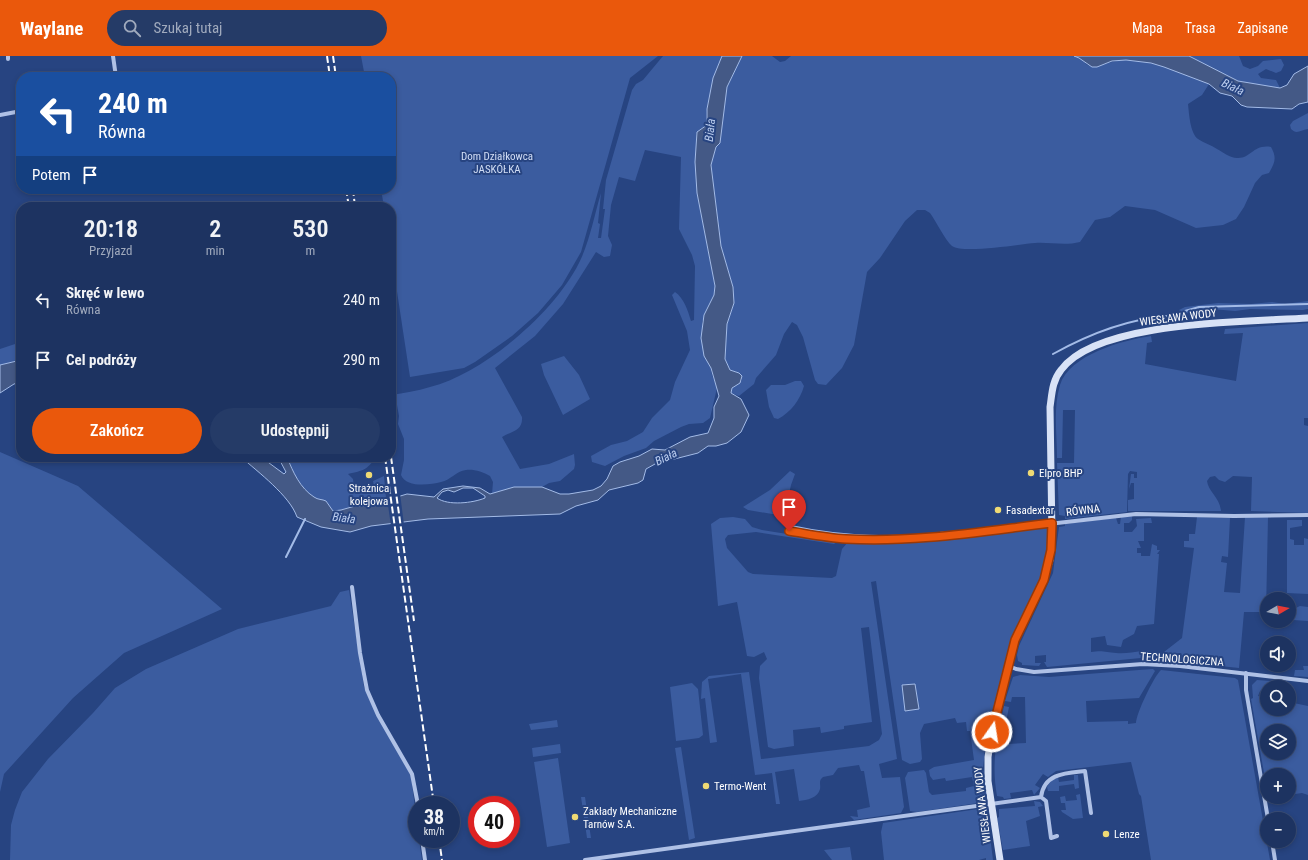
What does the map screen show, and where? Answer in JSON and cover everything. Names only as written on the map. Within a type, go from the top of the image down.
[{"type":"street","points":[[113,56],[115,72]]},
{"type":"street","points":[[0,115],[16,112]]},
{"type":"street","name":"WIESŁAWA WODY","points":[[1000,860],[988,781],[990,738],[1019,629],[1044,580],[1051,550],[1050,407],[1052,389],[1060,371],[1074,357],[1104,343],[1145,331],[1198,325],[1308,318]]},
{"type":"street","name":"RÓWNA","points":[[789,531],[845,539],[887,540],[934,537],[1136,514],[1234,516],[1308,515]]},
{"type":"street","points":[[352,587],[360,653],[367,690],[378,715],[409,768],[416,788],[417,796]]},
{"type":"street","name":"TECHNOLOGICZNA","points":[[1008,666],[1034,672],[1143,664],[1180,666],[1308,682]]},
{"type":"street","points":[[1246,674],[1247,697],[1267,812]]},
{"type":"street","points":[[1041,797],[1043,788],[1051,777],[1086,771],[1091,813]]},
{"type":"street","points":[[585,860],[603,859],[1041,797],[1046,801],[1051,838],[1057,836]]},
{"type":"street","points":[[423,848],[425,860]]},
{"type":"street","points":[[1273,848],[1275,860]]},
{"type":"green space","name":"Dom Działkowca JASKÓŁKA","points":[[361,56],[658,56],[630,78],[581,252],[562,285],[538,313],[512,336],[464,368],[410,377],[396,285],[396,202],[383,202],[382,194],[396,194],[396,72],[364,72]]},
{"type":"green space","points":[[663,56],[722,56],[707,108],[707,125],[696,134],[697,193],[715,286],[714,295],[702,322],[712,375],[717,388],[710,418],[703,423],[689,424],[681,427],[654,441],[646,448],[624,456],[605,466],[592,462],[591,456],[611,445],[627,441],[643,432],[652,418],[670,400],[675,382],[690,350],[687,331],[672,295],[675,292],[681,298],[691,321],[694,320],[695,266],[692,255],[679,229],[681,157],[645,150],[635,181],[619,177],[611,205],[608,236],[612,245],[610,256],[604,257],[596,252],[563,304],[535,336],[495,368],[522,417],[522,422],[519,428],[502,437],[520,469],[549,464],[574,454],[574,469],[560,481],[549,483],[542,487],[514,487],[495,494],[492,494],[493,482],[490,476],[472,470],[459,472],[445,481],[436,483],[425,485],[408,482],[401,475],[404,460],[404,439],[398,424],[399,416],[396,405],[396,394],[430,387],[451,380],[473,369],[494,355],[515,338],[535,321],[553,302],[568,282],[583,255],[601,193],[598,238],[601,238],[605,209],[603,209],[606,180],[632,90],[636,84],[643,80]]},
{"type":"green space","points":[[742,56],[772,56],[780,62],[785,61],[791,56],[1074,56],[1083,60],[1087,65],[1092,66],[1126,60],[1147,62],[1179,71],[1209,84],[1202,95],[1188,104],[1189,117],[1193,132],[1198,139],[1234,158],[1242,158],[1256,149],[1271,147],[1274,154],[1273,166],[1269,173],[1262,175],[1255,183],[1244,207],[1236,219],[1223,225],[1196,228],[1155,210],[1125,206],[1110,217],[1095,220],[1080,242],[1069,244],[1035,243],[968,249],[952,246],[930,213],[925,210],[917,210],[905,221],[880,258],[867,272],[854,345],[842,368],[826,385],[818,384],[815,380],[803,337],[797,325],[792,322],[784,334],[776,355],[756,378],[754,384],[739,396],[731,393],[732,388],[742,380],[739,373],[730,370],[725,359],[727,324],[734,303],[733,287],[721,246],[711,165],[716,147],[720,143],[727,87]]},
{"type":"green space","points":[[1189,56],[1239,56],[1243,66],[1250,69],[1258,66],[1263,61],[1281,59],[1284,65],[1281,71],[1276,73],[1266,69],[1258,74],[1261,78],[1276,80],[1280,88],[1238,81]]},
{"type":"green space","points":[[1308,113],[1308,129],[1297,132],[1293,131],[1290,125],[1293,121]]},
{"type":"green space","points":[[1308,301],[1308,309],[1303,310],[1250,309],[1235,311],[1211,309],[1183,314],[1179,310],[1185,307],[1218,303],[1251,304],[1272,302],[1285,304]]},
{"type":"green space","points":[[1308,323],[1308,418],[1304,418],[1304,425],[1308,426],[1308,513],[1251,511],[1252,477],[1233,476],[1225,482],[1219,480],[1215,476],[1210,477],[1207,481],[1209,488],[1219,502],[1221,511],[1128,511],[1128,500],[1134,499],[1134,483],[1131,483],[1129,489],[1131,474],[1134,474],[1134,478],[1137,478],[1137,472],[1130,471],[1128,474],[1127,512],[1065,519],[1065,516],[1059,515],[1057,463],[1074,463],[1075,410],[1063,410],[1062,458],[1057,458],[1057,403],[1060,385],[1065,374],[1074,365],[1085,357],[1112,345],[1151,336],[1152,342],[1147,343],[1145,364],[1236,381],[1243,333],[1224,334],[1225,329]]},
{"type":"green space","points":[[16,344],[16,361],[0,365],[0,349]]},
{"type":"green space","points":[[564,356],[579,375],[590,399],[563,415],[544,375],[541,364]]},
{"type":"green space","points":[[795,381],[801,381],[804,386],[800,396],[791,409],[783,416],[778,419],[774,418],[769,407],[766,390],[771,385],[785,385]]},
{"type":"green space","points":[[0,452],[16,459],[16,462],[23,462],[78,486],[222,609],[124,653],[73,698],[4,774],[0,792]]},
{"type":"green space","points":[[289,462],[372,462],[358,472],[348,474],[353,479],[354,489],[374,486],[373,481],[384,476],[386,498],[370,500],[341,510],[333,511],[326,501],[316,498],[309,493],[294,474]]},
{"type":"green space","points":[[790,471],[795,474],[784,516],[748,510],[743,507],[770,490]]},
{"type":"green space","points":[[1132,516],[1132,520],[1129,523],[1124,523],[1124,532],[1132,532],[1137,526],[1136,519],[1151,518],[1152,523],[1144,523],[1144,541],[1138,541],[1141,548],[1137,548],[1137,553],[1141,553],[1141,556],[1150,556],[1152,544],[1157,546],[1157,550],[1160,550],[1157,554],[1159,554],[1154,624],[1137,626],[1134,634],[1123,640],[1121,647],[1107,645],[1105,636],[1091,638],[1091,652],[1101,651],[1123,653],[1142,651],[1141,658],[1047,667],[1044,662],[1046,662],[1046,655],[1035,656],[1035,663],[1041,663],[1039,666],[1022,665],[1022,663],[1018,661],[1017,655],[1019,646],[1053,573],[1059,527],[1065,526],[1065,524],[1116,518],[1118,524],[1120,524],[1121,517]]},
{"type":"green space","points":[[733,517],[745,519],[752,527],[762,530],[837,542],[834,544],[756,532],[728,535],[725,539],[727,548],[748,572],[753,574],[832,578],[836,576],[842,549],[848,542],[961,536],[1037,527],[1047,528],[1047,553],[1042,574],[1010,642],[987,733],[983,768],[987,796],[985,802],[917,812],[910,811],[905,778],[908,772],[924,770],[926,773],[929,792],[932,795],[966,791],[966,788],[974,786],[972,777],[946,781],[945,778],[933,780],[930,776],[929,770],[934,767],[974,760],[970,731],[967,731],[966,722],[957,723],[955,718],[924,724],[920,733],[922,759],[920,762],[910,764],[902,760],[876,581],[871,582],[897,759],[879,764],[882,778],[900,777],[904,807],[901,813],[854,820],[850,816],[858,817],[857,810],[870,807],[864,771],[861,771],[859,765],[838,768],[833,775],[823,777],[817,795],[809,799],[799,801],[794,769],[775,772],[780,804],[776,804],[772,773],[755,775],[741,674],[708,679],[717,742],[710,743],[705,698],[701,699],[702,682],[709,676],[749,672],[761,759],[869,746],[879,740],[882,734],[869,627],[861,628],[872,722],[844,726],[844,729],[821,733],[820,727],[793,730],[794,746],[774,749],[768,747],[759,678],[760,666],[767,659],[764,652],[754,657],[747,656],[737,602],[718,606],[711,524],[720,518]]},
{"type":"green space","points":[[1197,517],[1230,518],[1228,557],[1222,556],[1221,562],[1227,563],[1224,592],[1240,593],[1245,517],[1268,517],[1266,592],[1260,592],[1260,612],[1244,612],[1239,668],[1146,658],[1149,652],[1164,652],[1182,638],[1194,548],[1184,547],[1184,541],[1189,541],[1189,534],[1195,534]]},
{"type":"green space","points":[[1287,520],[1302,520],[1302,526],[1290,528],[1290,539],[1294,540],[1294,545],[1304,545],[1304,538],[1308,539],[1308,594],[1287,592]]},
{"type":"green space","points":[[349,590],[364,687],[377,716],[411,776],[414,796],[408,796],[408,848],[420,848],[422,860],[10,860],[11,825],[22,792],[48,759],[115,688],[146,669],[238,629],[331,606],[340,592]]},
{"type":"green space","points":[[1298,607],[1308,607],[1308,621],[1296,620],[1296,609]]},
{"type":"green space","points":[[1303,666],[1308,666],[1308,677],[1294,676],[1296,670],[1304,670]]},
{"type":"green space","points":[[1153,669],[1155,671],[1139,698],[1086,701],[1087,722],[1128,721],[1128,724],[1136,723],[1146,695],[1161,670],[1235,678],[1238,680],[1261,812],[1260,812],[1260,848],[1268,848],[1270,860],[1151,860],[1141,796],[1139,794],[1131,762],[1056,771],[1048,777],[1043,774],[1035,785],[1040,788],[1034,795],[1032,790],[1010,793],[1011,798],[1004,799],[1003,797],[997,796],[995,784],[995,761],[997,740],[1004,706],[1009,707],[1006,722],[1007,744],[1026,743],[1025,697],[1012,697],[1011,702],[1005,701],[1013,677],[1020,675],[1049,677]]},
{"type":"green space","points":[[1257,680],[1260,680],[1260,691],[1258,696],[1260,696],[1260,716],[1296,716],[1296,703],[1308,706],[1308,795],[1302,793],[1296,794],[1296,768],[1263,768],[1262,760],[1296,760],[1296,724],[1260,724],[1260,750],[1251,699],[1253,698],[1252,685]]},
{"type":"green space","points":[[692,683],[698,689],[703,735],[699,738],[676,741],[670,687]]},
{"type":"green space","points":[[557,720],[558,727],[531,730],[529,724]]},
{"type":"green space","points":[[560,744],[561,753],[533,757],[532,748]]},
{"type":"green space","points":[[681,747],[695,838],[689,840],[675,748]]},
{"type":"green space","points":[[558,758],[570,843],[547,847],[534,762]]},
{"type":"green space","points":[[1074,775],[1078,775],[1079,788],[1075,789],[1074,784],[1059,786],[1059,791],[1048,791],[1047,787],[1052,779],[1058,777],[1059,782],[1074,780]]},
{"type":"green space","points":[[1080,794],[1083,818],[1073,819],[1062,812],[1061,810],[1066,810],[1065,803],[1061,803],[1060,797],[1065,796],[1066,801],[1077,800],[1076,795]]},
{"type":"green space","points":[[581,797],[585,797],[591,838],[587,838]]},
{"type":"green space","points":[[1034,801],[1040,802],[1043,806],[1038,807],[1040,816],[1026,821],[1030,846],[1003,850],[997,818],[999,817],[999,809],[1035,806]]},
{"type":"green space","points":[[985,808],[989,812],[987,812],[993,860],[986,860],[986,858],[979,860],[884,860],[881,832],[883,823]]},
{"type":"green space","points":[[850,847],[852,860],[832,860],[824,850]]},
{"type":"water","name":"Biała","points":[[722,56],[742,56],[727,87],[720,143],[716,147],[711,165],[721,246],[733,287],[734,303],[727,324],[725,359],[730,370],[739,373],[742,376],[740,383],[732,388],[731,393],[741,399],[749,415],[741,432],[727,443],[716,446],[708,446],[698,453],[655,464],[646,469],[643,480],[638,483],[609,490],[598,500],[576,506],[560,514],[428,519],[371,526],[350,532],[321,527],[297,517],[288,501],[281,493],[247,462],[268,462],[284,474],[286,472],[281,462],[289,462],[294,474],[305,489],[316,498],[326,501],[333,511],[355,506],[367,506],[407,494],[434,497],[443,489],[463,486],[480,488],[490,494],[514,487],[542,487],[560,494],[593,490],[601,486],[607,479],[613,466],[620,462],[639,456],[652,449],[665,450],[690,437],[708,433],[714,418],[714,407],[719,396],[711,368],[704,356],[701,338],[704,315],[714,295],[715,286],[697,193],[695,162],[697,132],[707,125],[707,109],[713,78]],"holes":[[[463,488],[473,488],[485,496],[485,498],[461,503],[442,501],[437,498],[442,492],[448,490],[454,492]]]},
{"type":"water","name":"Biała","points":[[1074,56],[1189,56],[1238,81],[1280,88],[1287,85],[1294,74],[1308,66],[1308,102],[1299,104],[1292,109],[1247,107],[1241,105],[1232,96],[1220,93],[1209,84],[1151,63],[1126,60],[1112,61],[1097,67],[1092,67]]},
{"type":"water","points":[[16,361],[16,383],[0,393],[0,365]]},
{"type":"water","points":[[915,684],[919,709],[905,711],[902,685]]},
{"type":"pier","points":[[400,493],[404,525],[391,526],[387,498]]},
{"type":"waterway","points":[[1185,311],[1199,307],[1308,304]]},
{"type":"waterway","points":[[1053,354],[1080,340],[1123,324],[1138,320],[1168,316]]},
{"type":"waterway","points":[[286,557],[305,519]]},
{"type":"waterway","points":[[791,526],[830,533],[870,536],[909,536],[948,532]]},
{"type":"railway","points":[[327,56],[329,72]]},
{"type":"railway","points":[[333,56],[335,72]]},
{"type":"railway","points":[[347,194],[348,202]]},
{"type":"railway","points":[[354,194],[354,202]]},
{"type":"railway","points":[[386,462],[433,796]]},
{"type":"railway","points":[[392,462],[414,621]]},
{"type":"railway","points":[[440,848],[442,860]]},
{"type":"place","name":"Elpro BHP","points":[[1031,473]]},
{"type":"place","name":"Strażnica kolejowa","points":[[369,475]]},
{"type":"place","name":"Fasadextar","points":[[998,510]]},
{"type":"place","name":"Termo-Went","points":[[706,786]]},
{"type":"place","name":"Zakłady Mechaniczne Tarnów S.A.","points":[[575,817]]},
{"type":"place","name":"Lenze","points":[[1106,834]]},
{"type":"route","points":[[789,531],[823,537],[887,540],[934,537],[1052,523],[1050,560],[1041,588],[1019,629],[1015,640],[992,732]]}]
